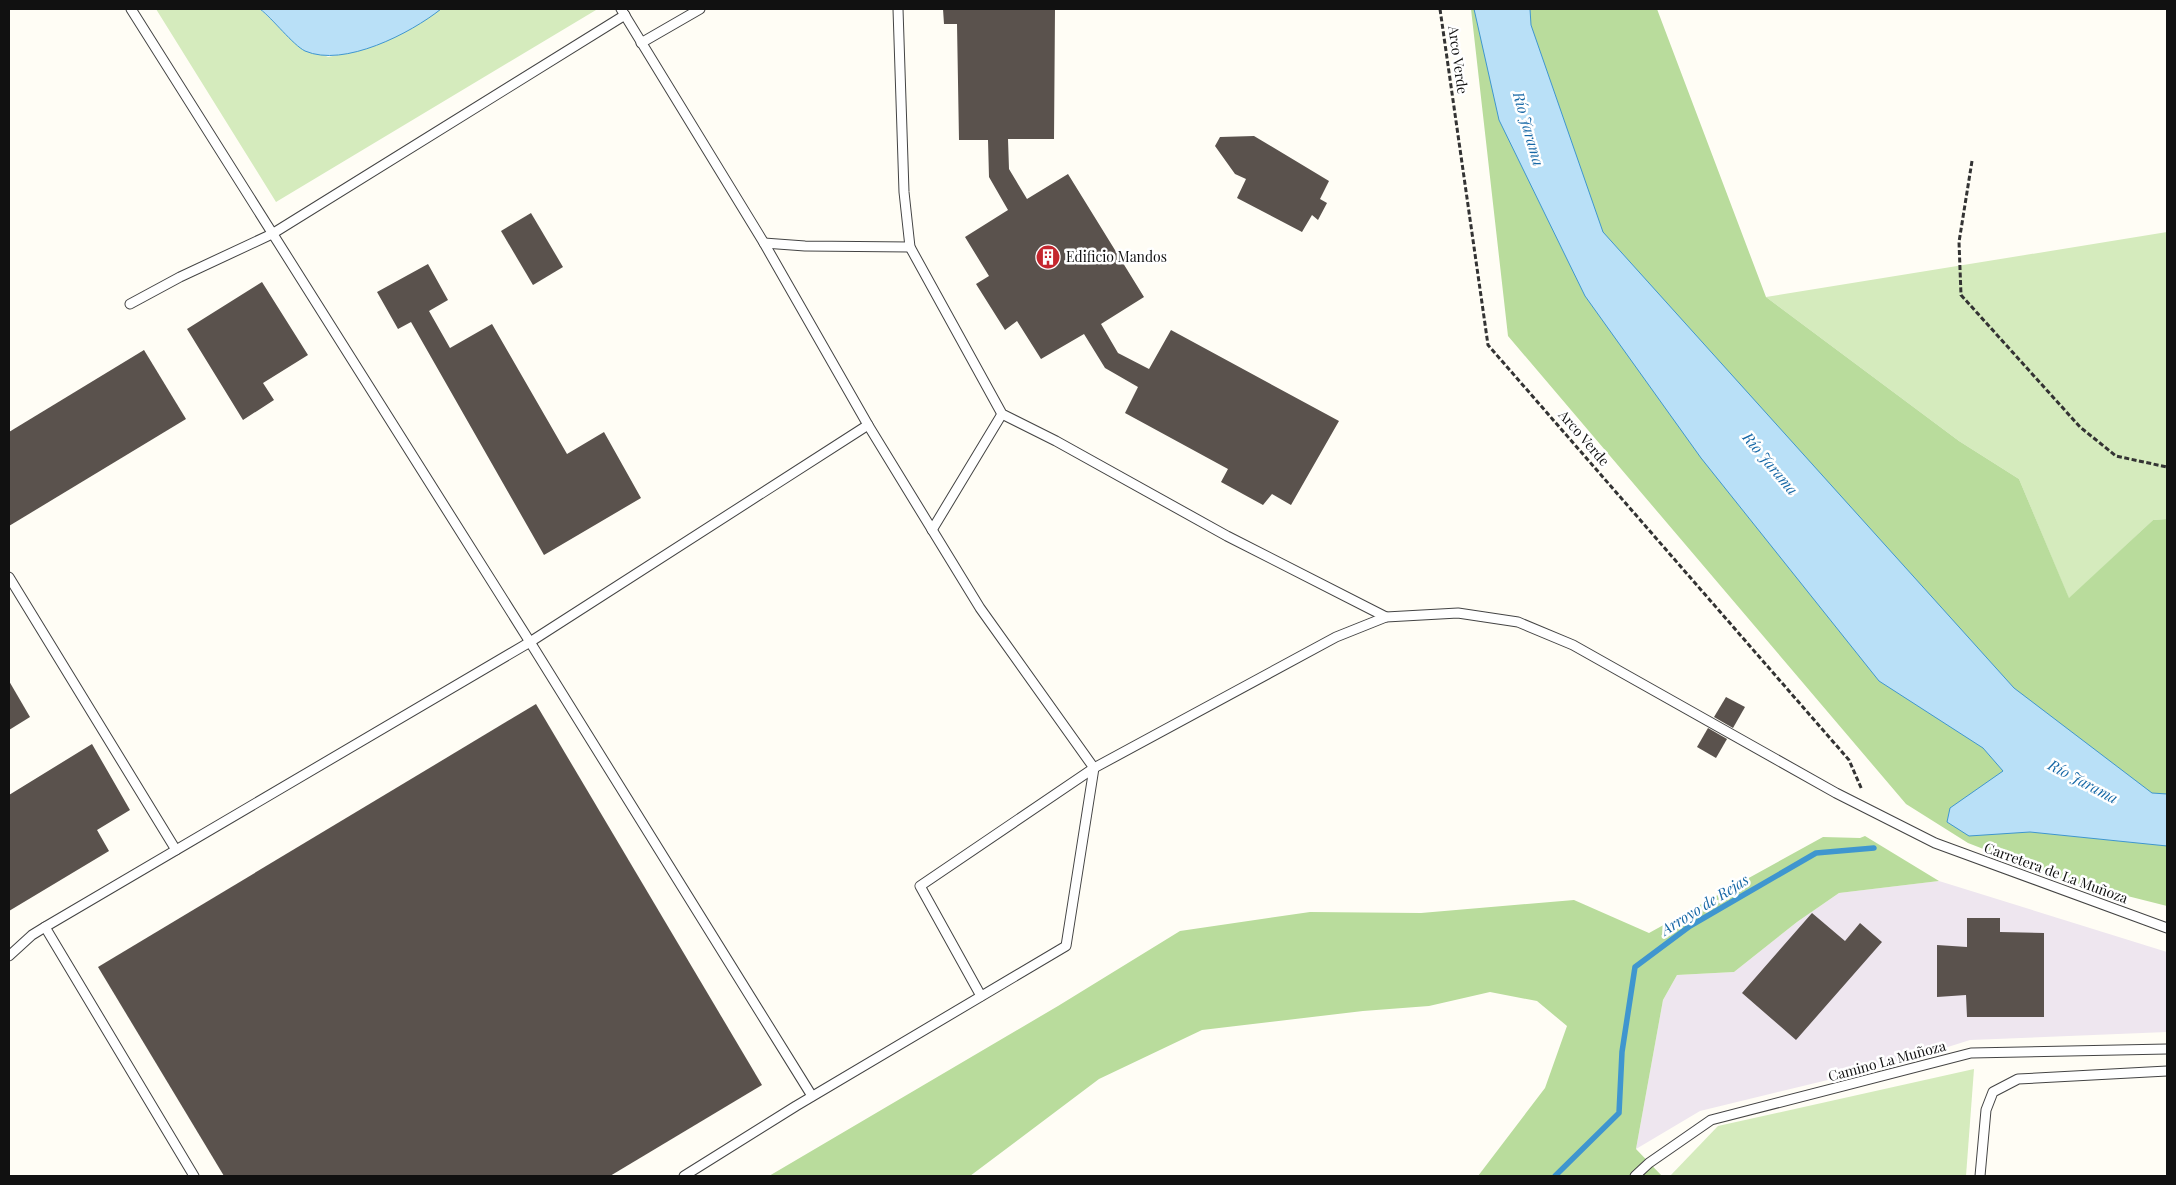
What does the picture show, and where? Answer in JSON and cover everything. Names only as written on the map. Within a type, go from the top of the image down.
[{"type":"lane","points":[[131,9],[530,642],[812,1096]]},
{"type":"lane","points":[[641,42],[700,9]]},
{"type":"lane","points":[[898,9],[904,192],[910,247],[1002,414],[1056,441],[1227,536],[1386,617]]},
{"type":"lane","points":[[130,304],[180,277],[272,234],[623,12],[764,243],[868,425],[980,608],[1094,768],[1066,946],[812,1096],[684,1176]]},
{"type":"lane","points":[[764,243],[814,246],[910,247]]},
{"type":"lane","points":[[932,530],[1002,414]]},
{"type":"lane","points":[[9,956],[32,935],[45,927],[530,642],[868,425]]},
{"type":"lane","points":[[9,577],[176,850]]},
{"type":"lane","name":"Carretera de La Muñoza","points":[[1386,617],[1458,613],[1518,622],[1573,645],[1872,812],[1936,843],[2167,928]]},
{"type":"lane","points":[[981,996],[920,886],[1094,768],[1336,637],[1386,617]]},
{"type":"lane","points":[[45,927],[194,1176]]},
{"type":"lane","name":"Camino La Muñoza","points":[[1635,1176],[1649,1163],[1711,1120],[1971,1053],[2167,1049]]},
{"type":"lane","points":[[1980,1176],[1986,1110],[1993,1092],[2018,1079],[2167,1071]]},
{"type":"path","name":"Arco Verde","points":[[1440,9],[1488,345],[1848,760],[1872,812]]},
{"type":"path","points":[[1972,160],[1959,242],[1961,295],[2080,427],[2116,456],[2167,467]]},
{"type":"shaded area","points":[[1939,881],[2167,952],[2167,1032],[1970,1040],[1894,1064],[1700,1111],[1636,1149],[1663,1000],[1677,975],[1734,972],[1797,922],[1839,893]]},
{"type":"green space","points":[[156,9],[260,9],[290,38],[328,57],[366,49],[409,30],[441,9],[596,10],[276,202]]},
{"type":"green space","points":[[1471,9],[1657,9],[1766,297],[1959,441],[2019,479],[2069,598],[2153,520],[2167,519],[2167,906],[2060,879],[1968,843],[1906,804],[1508,336]]},
{"type":"green space","points":[[2167,232],[2167,519],[2153,520],[2069,599],[2019,479],[1959,441],[1766,297]]},
{"type":"green space","points":[[1865,836],[1939,881],[1839,893],[1797,922],[1734,972],[1677,975],[1663,1000],[1636,1149],[1662,1176],[1478,1176],[1545,1088],[1567,1026],[1537,1001],[1490,992],[1429,1006],[1363,1011],[1202,1030],[1099,1079],[970,1176],[769,1176],[1058,1006],[1180,931],[1310,912],[1421,913],[1574,900],[1649,933],[1823,837],[1860,838]]},
{"type":"green space","points":[[1974,1069],[1966,1176],[1670,1176],[1718,1126]]},
{"type":"water","points":[[260,9],[441,9],[413,28],[376,45],[357,52],[321,55],[300,48]]},
{"type":"water","name":"Río Jarama","points":[[1474,9],[1530,9],[1531,25],[1603,232],[2014,688],[2152,793],[2167,794],[2167,846],[2030,832],[1969,836],[1947,822],[1950,808],[2003,771],[1983,748],[1879,681],[1701,458],[1585,296],[1499,120]]},
{"type":"building","name":"Edificio Mandos","points":[[943,9],[1055,9],[1054,139],[1008,139],[1009,169],[1027,199],[1068,174],[1144,297],[1101,324],[1118,353],[1149,369],[1171,330],[1339,421],[1291,505],[1272,494],[1263,505],[1221,482],[1228,469],[1125,413],[1138,387],[1105,368],[1084,334],[1041,359],[1017,321],[1005,330],[976,284],[989,276],[965,237],[1008,210],[989,177],[988,140],[959,140],[957,24],[944,24]]},
{"type":"building","points":[[1254,136],[1329,181],[1320,199],[1327,203],[1318,220],[1312,215],[1302,232],[1237,198],[1246,179],[1235,174],[1215,146],[1220,137]]},
{"type":"building","points":[[531,213],[563,267],[533,285],[501,231]]},
{"type":"building","points":[[428,264],[448,300],[429,311],[450,348],[492,324],[567,454],[604,432],[641,498],[544,555],[411,322],[398,329],[377,292]]},
{"type":"building","points":[[262,282],[308,355],[263,383],[274,400],[243,420],[187,329]]},
{"type":"building","points":[[144,350],[186,419],[9,526],[9,432]]},
{"type":"building","points":[[9,681],[30,717],[9,730]]},
{"type":"building","points":[[1726,697],[1745,707],[1733,728],[1714,717]]},
{"type":"building","points":[[536,704],[762,1085],[610,1176],[224,1176],[98,967]]},
{"type":"building","points":[[1708,728],[1727,739],[1716,758],[1697,747]]},
{"type":"building","points":[[92,744],[130,810],[97,830],[109,851],[9,911],[9,795]]},
{"type":"building","points":[[1812,913],[1845,941],[1860,923],[1882,942],[1796,1040],[1742,993]]},
{"type":"building","points":[[1967,918],[2000,918],[2000,932],[2044,933],[2044,1017],[1967,1017],[1966,995],[1937,997],[1937,945],[1967,947]]},
{"type":"waterway","name":"Arroyo de Rejas","points":[[1555,1176],[1619,1113],[1622,1052],[1635,967],[1690,926],[1816,853],[1874,848]]},
{"type":"place","name":"Edificio Mandos","points":[[1048,257]]}]
